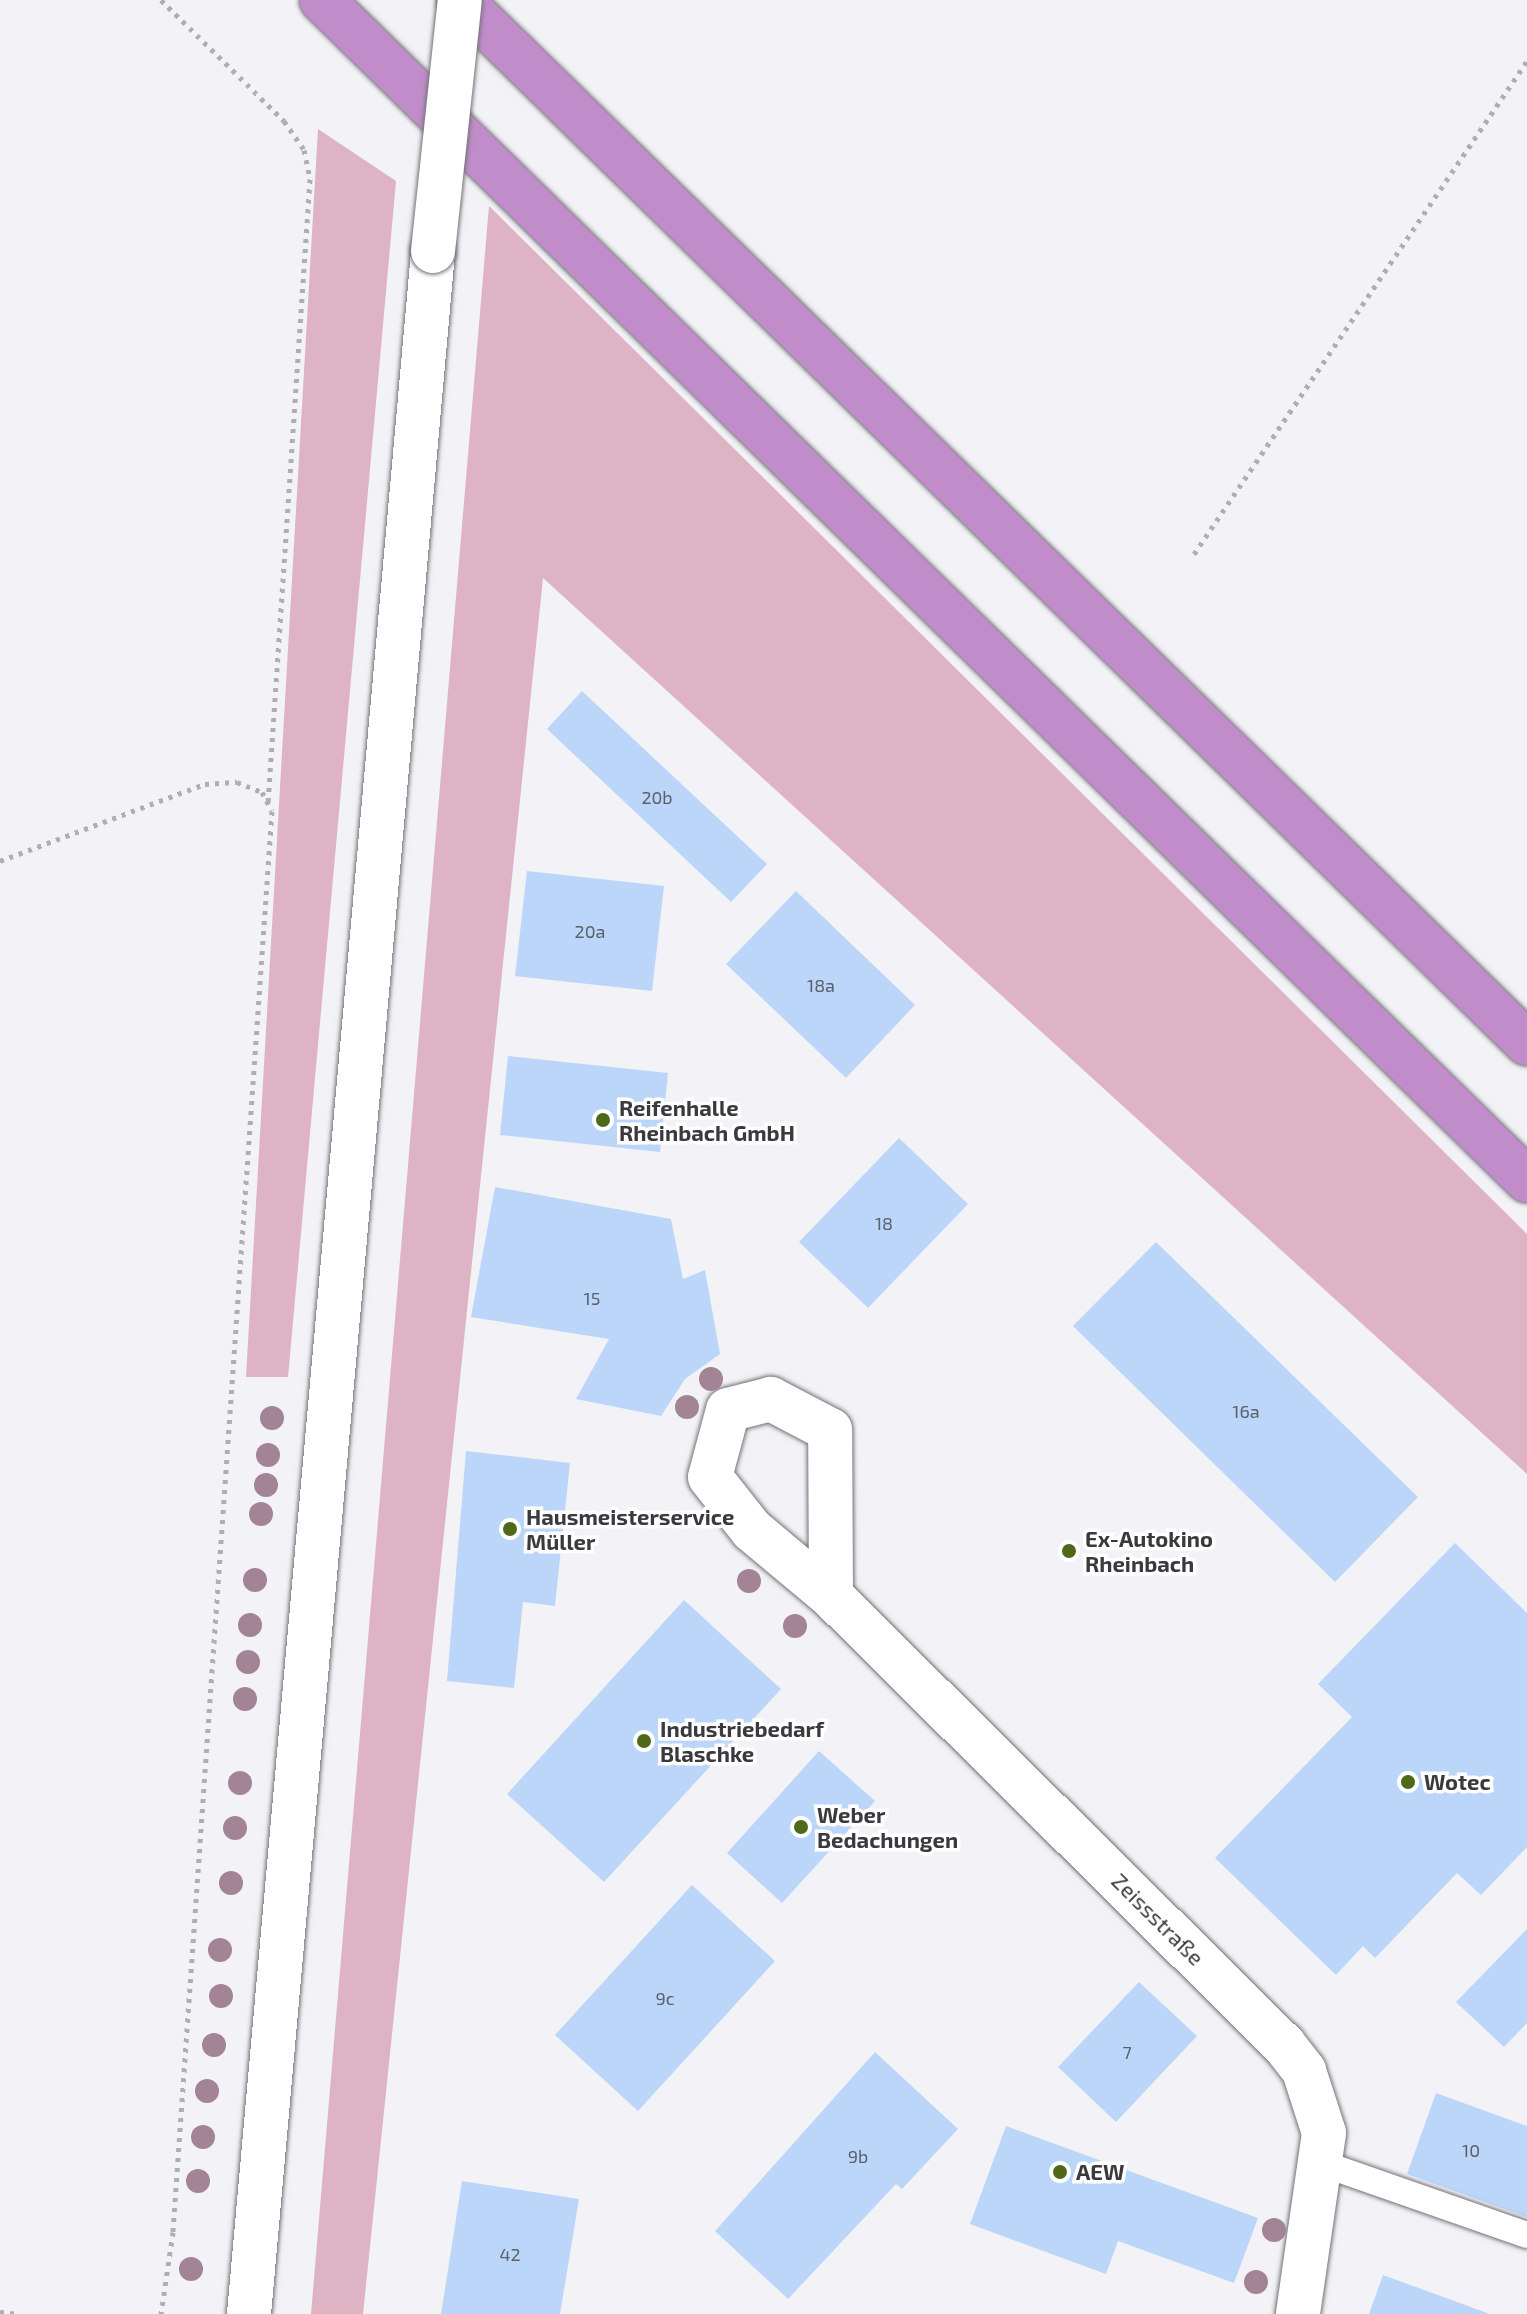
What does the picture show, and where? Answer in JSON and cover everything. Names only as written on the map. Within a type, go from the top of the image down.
[{"type":"highway","points":[[322,0],[1527,1180]]},
{"type":"highway","points":[[460,0],[1527,1043]]},
{"type":"main road","points":[[249,2314],[433,251],[460,0]]},
{"type":"main road","name":"Zeissstraße","points":[[831,1596],[1284,2045],[1304,2071],[1317,2102],[1324,2133],[1298,2314]]},
{"type":"lane","points":[[1321,2163],[1527,2235]]},
{"type":"path","points":[[161,0],[284,121],[304,150],[310,179],[173,2232],[161,2314]]},
{"type":"path","points":[[1194,554],[1527,61]]},
{"type":"path","points":[[0,861],[205,784],[237,782],[262,792],[268,803]]},
{"type":"path","points":[[0,2312],[18,2314]]},
{"type":"shaded area","points":[[318,129],[396,181],[288,1377],[246,1377]]},
{"type":"shaded area","points":[[489,206],[1527,1234],[1527,1474],[543,578],[363,2314],[311,2314]]},
{"type":"building","points":[[582,691],[767,864],[731,902],[547,729]]},
{"type":"building","points":[[527,871],[664,886],[652,991],[515,976]]},
{"type":"building","points":[[796,891],[915,1005],[846,1078],[726,964]]},
{"type":"building","points":[[508,1056],[668,1073],[660,1152],[500,1135]]},
{"type":"building","points":[[899,1138],[968,1204],[868,1308],[799,1242]]},
{"type":"building","points":[[495,1187],[671,1219],[683,1279],[705,1270],[720,1354],[685,1379],[661,1416],[576,1399],[609,1339],[471,1317]]},
{"type":"building","points":[[1156,1242],[1418,1497],[1335,1582],[1073,1326]]},
{"type":"building","name":"Hausmeisterservice Müller","points":[[466,1451],[570,1463],[555,1606],[523,1602],[514,1688],[447,1681]]},
{"type":"building","name":"Wotec","points":[[1455,1543],[1527,1613],[1527,1847],[1481,1895],[1457,1873],[1375,1958],[1363,1946],[1336,1975],[1215,1858],[1352,1717],[1318,1684]]},
{"type":"building","name":"Industriebedarf Blaschke","points":[[684,1600],[781,1689],[604,1882],[507,1794]]},
{"type":"building","name":"Weber Bedachungen","points":[[819,1751],[875,1801],[782,1903],[727,1853]]},
{"type":"building","points":[[692,1885],[775,1961],[638,2111],[555,2035]]},
{"type":"building","points":[[1527,1929],[1527,2023],[1504,2047],[1456,2002]]},
{"type":"building","points":[[1139,1982],[1197,2036],[1116,2122],[1058,2067]]},
{"type":"building","points":[[875,2052],[958,2129],[902,2189],[896,2184],[788,2299],[715,2231]]},
{"type":"building","points":[[1436,2093],[1527,2126],[1527,2217],[1407,2174]]},
{"type":"building","name":"AEW","points":[[1006,2126],[1258,2218],[1234,2283],[1118,2241],[1106,2274],[970,2224]]},
{"type":"building","points":[[462,2181],[579,2199],[560,2314],[441,2314]]},
{"type":"building","points":[[1383,2275],[1490,2314],[1369,2314]]},
{"type":"place","name":"Reifenhalle Rheinbach GmbH","points":[[603,1120]]},
{"type":"place","name":"Hausmeisterservice Müller","points":[[510,1529]]},
{"type":"place","name":"Ex-Autokino Rheinbach","points":[[1069,1551]]},
{"type":"place","name":"Industriebedarf Blaschke","points":[[644,1741]]},
{"type":"place","name":"Wotec","points":[[1408,1782]]},
{"type":"place","name":"Weber Bedachungen","points":[[801,1827]]},
{"type":"place","name":"AEW","points":[[1060,2172]]}]
